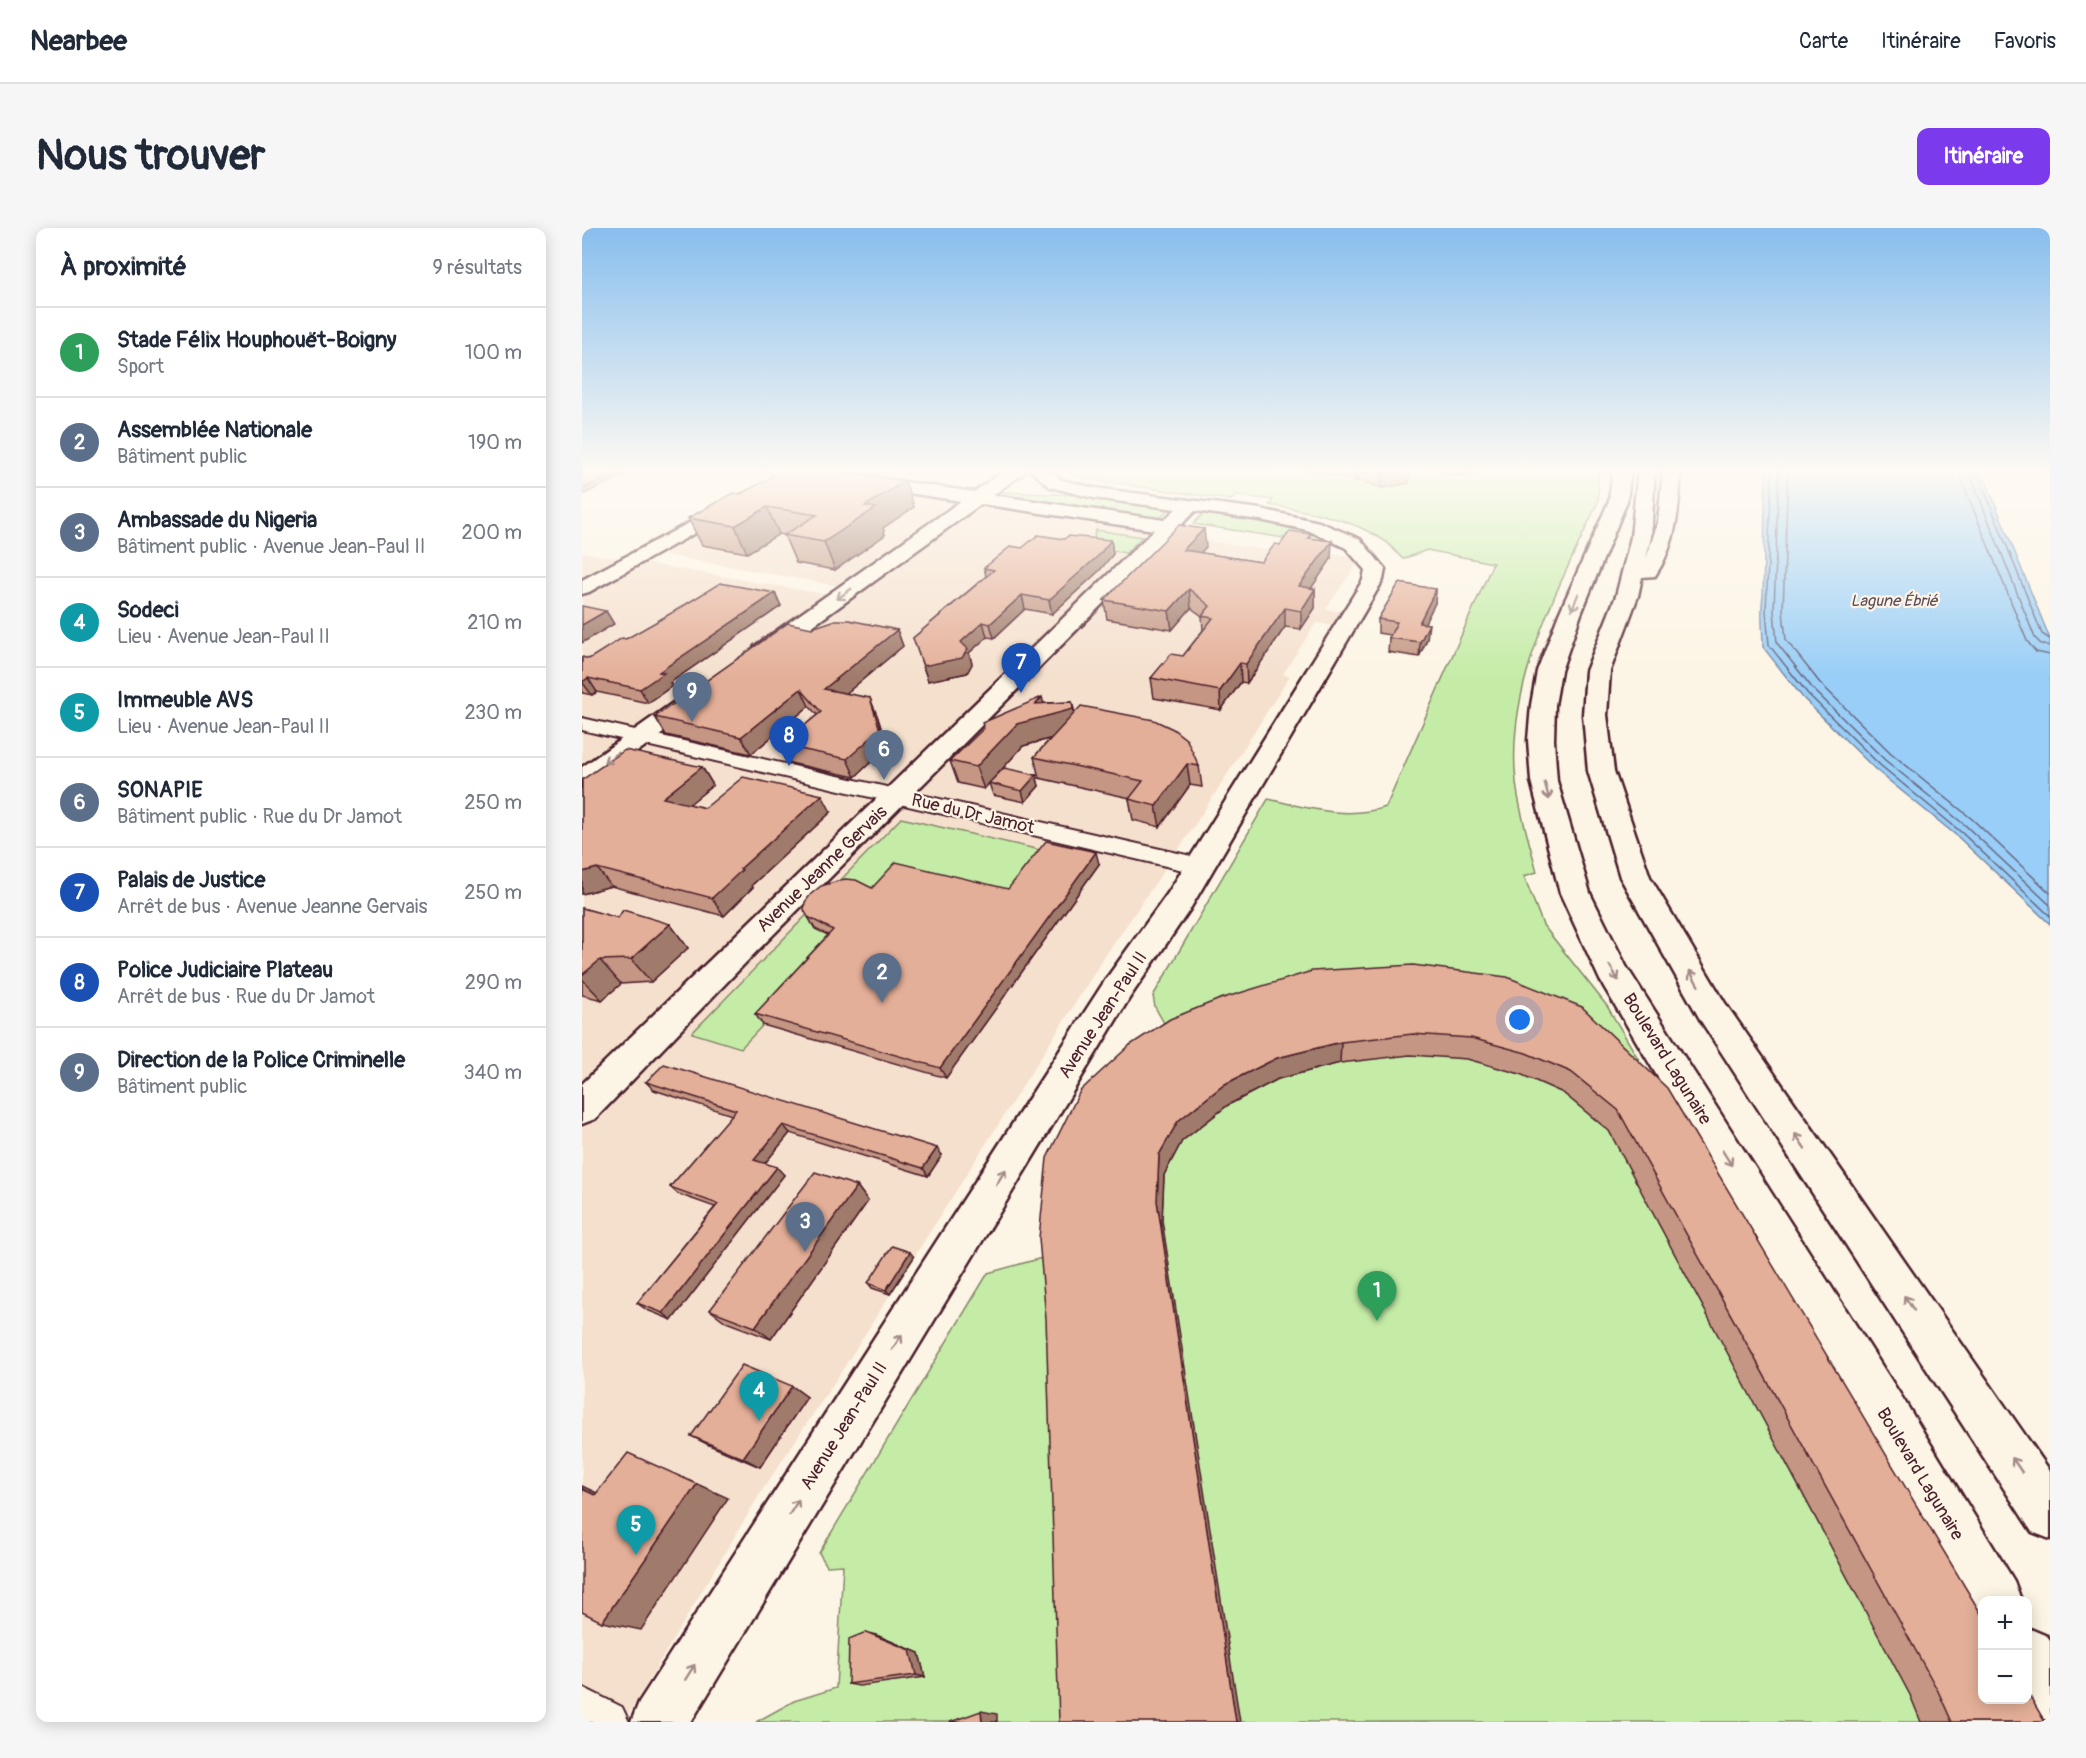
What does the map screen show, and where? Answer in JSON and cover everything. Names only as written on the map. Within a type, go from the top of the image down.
[{"type":"main road","points":[[582,588],[670,539]]},
{"type":"main road","points":[[743,665],[919,539]]},
{"type":"main road","name":"Avenue Jeanne Gervais","points":[[582,1108],[743,946],[1157,539]]},
{"type":"main road","name":"Avenue Jean-Paul II","points":[[659,1722],[1118,988],[1179,901],[1374,580],[1376,569],[1365,551],[1345,539]]},
{"type":"main road","name":"Boulevard Lagunaire","points":[[1602,539],[1567,623],[1550,671],[1543,705],[1541,740],[1544,781],[1575,892],[1612,971],[1888,1419],[1993,1596]]},
{"type":"main road","points":[[1641,539],[1626,596],[1598,672],[1595,715],[1601,771],[1635,877],[1713,1012],[2050,1514]]},
{"type":"main road","points":[[1626,596],[1650,569],[1662,539]]},
{"type":"main road","points":[[582,779],[715,685]]},
{"type":"main road","points":[[2032,1662],[2050,1693]]},
{"type":"street","name":"Rue du Dr Jamot","points":[[582,723],[1200,866]]},
{"type":"street","points":[[582,1709],[607,1722]]},
{"type":"shaded area","points":[[680,539],[905,539],[838,586],[655,553]]},
{"type":"shaded area","points":[[930,539],[1194,539],[1318,558],[1333,554],[1355,557],[1358,562],[1326,609],[1344,612],[1335,626],[1316,623],[1283,674],[1290,676],[1191,831],[1104,958],[836,1380],[763,1489],[624,1722],[582,1722],[582,552],[847,598]]},
{"type":"green space","points":[[1096,539],[1140,539],[1126,553],[1101,549]]},
{"type":"green space","points":[[1288,539],[1324,539],[1316,543]]},
{"type":"green space","points":[[1381,539],[1581,539],[1538,638],[1519,709],[1515,745],[1517,793],[1537,872],[1524,876],[1543,925],[1607,1006],[1978,1631],[1978,1704],[1991,1704],[2032,1722],[756,1722],[794,1701],[836,1688],[843,1565],[827,1566],[819,1553],[988,1273],[1049,1256],[1174,1041],[1155,1007],[1153,996],[1268,799],[1342,813],[1371,811],[1386,807],[1493,563],[1427,550],[1403,559]]},
{"type":"green space","points":[[901,818],[1049,852],[1012,900],[811,922],[821,931],[835,934],[763,1025],[741,1048],[692,1033]]},
{"type":"water","name":"Lagune Ébrié","points":[[1764,539],[2009,539],[2050,639],[2050,924],[1957,836],[1876,770],[1803,698],[1763,647]]},
{"type":"building","points":[[805,539],[829,539],[824,542]]},
{"type":"building","points":[[1033,539],[1111,540],[1098,556],[1049,600],[1022,595],[990,624],[983,622],[961,642],[968,649],[962,658],[923,666],[913,638],[994,570],[984,568],[1011,546],[1022,548]]},
{"type":"building","points":[[1165,539],[1194,539],[1183,550],[1261,562],[1275,544],[1280,545],[1284,539],[1332,541],[1299,586],[1315,589],[1301,611],[1285,608],[1246,664],[1240,663],[1220,691],[1151,678],[1171,654],[1183,656],[1213,618],[1202,616],[1210,606],[1189,589],[1169,611],[1104,600]]},
{"type":"building","points":[[720,583],[775,593],[659,672],[664,673],[640,689],[588,678],[582,682],[582,657],[589,659]]},
{"type":"building","points":[[1399,583],[1436,589],[1419,623],[1429,624],[1420,642],[1389,638],[1397,622],[1378,619]]},
{"type":"building","points":[[582,606],[606,611],[582,625]]},
{"type":"building","points":[[836,620],[849,620],[897,630],[824,689],[870,698],[880,730],[847,759],[781,745],[821,712],[801,689],[741,737],[655,717],[788,623],[812,628]]},
{"type":"building","points":[[1042,697],[1036,704],[1072,702],[1073,709],[1017,724],[976,767],[950,761],[984,728],[982,723]]},
{"type":"building","points":[[1081,706],[1154,720],[1173,729],[1187,740],[1199,766],[1187,764],[1156,806],[1129,799],[1143,781],[1034,757]]},
{"type":"building","points":[[625,750],[702,767],[663,798],[705,808],[743,777],[822,795],[740,869],[742,870],[712,898],[597,868],[582,872],[582,780]]},
{"type":"building","points":[[1004,768],[1036,775],[1022,791],[989,783]]},
{"type":"building","points":[[1046,841],[1096,852],[940,1068],[755,1014],[833,930],[808,917],[804,910],[805,902],[821,886],[845,879],[856,880],[872,888],[896,862],[1008,889]]},
{"type":"building","points":[[582,908],[618,918],[623,910],[670,924],[631,959],[600,960],[582,975]]},
{"type":"building","points":[[1413,965],[1507,977],[1582,1007],[1667,1088],[1978,1609],[1978,1704],[2032,1704],[2032,1700],[2045,1722],[1952,1722],[1938,1691],[1618,1110],[1571,1072],[1526,1053],[1471,1038],[1413,1034],[1341,1042],[1277,1058],[1225,1084],[1178,1121],[1159,1155],[1157,1201],[1236,1722],[1059,1722],[1046,1319],[1039,1238],[1047,1158],[1080,1091],[1130,1045],[1170,1019],[1220,999],[1312,971]]},
{"type":"building","points":[[664,1064],[937,1148],[923,1168],[783,1125],[754,1160],[777,1167],[663,1313],[637,1303],[718,1204],[670,1187],[736,1110],[646,1082]]},
{"type":"building","points":[[815,1172],[857,1186],[755,1327],[710,1310]]},
{"type":"building","points":[[892,1246],[910,1252],[886,1290],[868,1283]]},
{"type":"building","points":[[742,1365],[792,1386],[743,1458],[691,1436]]},
{"type":"building","points":[[628,1453],[697,1484],[602,1622],[582,1612],[582,1489],[595,1495]]},
{"type":"building","points":[[866,1632],[910,1650],[916,1675],[848,1684],[849,1639]]},
{"type":"building","points":[[981,1711],[982,1722],[950,1722]]},
{"type":"place","name":"Palais de Justice","points":[[1021,693]]},
{"type":"place","name":"Direction de la Police Criminelle","points":[[692,722]]},
{"type":"place","name":"Police Judiciaire Plateau","points":[[789,766]]},
{"type":"place","name":"SONAPIE","points":[[884,780]]},
{"type":"place","name":"Assemblée Nationale","points":[[882,1003]]},
{"type":"place","name":"Ambassade du Nigeria","points":[[805,1252]]},
{"type":"place","name":"Stade Félix Houphouët-Boigny","points":[[1377,1321]]},
{"type":"place","name":"Sodeci","points":[[759,1421]]},
{"type":"place","name":"Immeuble AVS","points":[[636,1555]]}]
